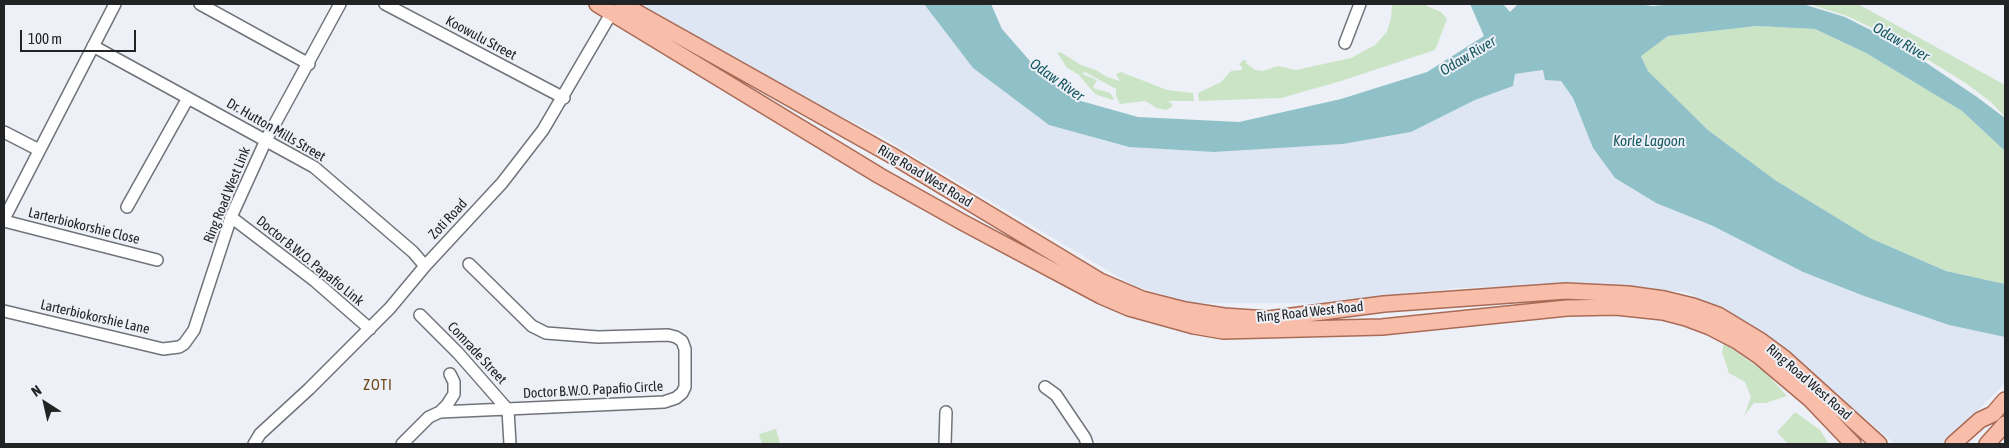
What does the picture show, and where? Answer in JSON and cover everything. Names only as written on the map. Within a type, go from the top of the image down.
[{"type":"main road","name":"Ring Road West Road","points":[[598,4],[617,8],[891,155],[1100,281],[1142,299],[1185,310],[1224,316],[1268,319],[1384,304],[1566,291],[1628,294],[1664,299],[1693,306],[1718,315],[1761,341],[1784,358],[1879,444]]},
{"type":"main road","name":"Ring Road West Road","points":[[617,8],[880,176],[1100,296],[1129,308],[1223,332],[1332,329],[1411,324],[1567,308],[1616,307],[1641,309],[1686,318],[1724,334],[1759,356],[1810,399],[1853,444]]},
{"type":"main road","points":[[880,176],[884,164],[891,155]]},
{"type":"main road","points":[[1810,399],[1859,444]]},
{"type":"main road","points":[[1954,444],[1980,420],[1993,414],[2005,400]]},
{"type":"main road","points":[[1968,444],[2005,400]]},
{"type":"main road","points":[[1988,444],[2005,424]]},
{"type":"street","points":[[4,220],[115,4]]},
{"type":"street","points":[[200,4],[309,64]]},
{"type":"street","name":"Ring Road West Link","points":[[179,347],[184,344],[194,330],[231,217],[266,140],[340,4]]},
{"type":"street","name":"Koowulu Street","points":[[385,4],[564,98]]},
{"type":"street","points":[[1345,43],[1360,4]]},
{"type":"street","name":"Zoti Road","points":[[254,444],[260,434],[275,422],[370,329],[502,183],[543,130],[617,8]]},
{"type":"street","name":"Dr. Hutton Mills Street","points":[[93,46],[314,167],[413,252],[425,266]]},
{"type":"street","points":[[128,208],[188,98]]},
{"type":"street","points":[[4,132],[39,150]]},
{"type":"street","name":"Doctor B.W.O. Papafio Link","points":[[231,217],[315,281],[370,329]]},
{"type":"street","name":"Larterbiokorshie Close","points":[[4,220],[157,260]]},
{"type":"street","name":"Doctor B.W.O. Papafio Circle","points":[[440,412],[664,402],[682,393],[685,386],[685,350],[682,341],[676,337],[668,335],[598,337],[546,333],[532,326],[469,264]]},
{"type":"street","name":"Larterbiokorshie Lane","points":[[4,311],[164,349],[179,347]]},
{"type":"street","name":"Comrade Street","points":[[420,315],[458,353],[508,410]]},
{"type":"street","points":[[402,444],[428,417],[440,412],[448,405],[454,394],[454,382],[450,374]]},
{"type":"street","points":[[1045,387],[1056,394],[1087,444]]},
{"type":"street","points":[[508,410],[510,444]]},
{"type":"street","points":[[945,444],[946,412]]},
{"type":"street","name":"Zoti Road","points":[[263,444],[275,422]]},
{"type":"shaded area","points":[[641,4],[924,4],[973,68],[1049,125],[1129,147],[1214,152],[1343,144],[1411,132],[1475,100],[1512,86],[1515,74],[1543,70],[1561,81],[1573,98],[1593,148],[1615,178],[1656,203],[1713,226],[1803,272],[1864,296],[1949,325],[2005,337],[2005,383],[1944,444],[1895,444],[1762,331],[1686,292],[1584,285],[1458,288],[1318,303],[1192,303],[1134,286],[879,135],[776,84]]},
{"type":"green space","points":[[1392,4],[1427,4],[1427,6],[1441,12],[1447,19],[1435,50],[1341,81],[1281,98],[1199,101],[1198,93],[1221,82],[1231,71],[1242,70],[1242,67],[1239,65],[1243,60],[1247,61],[1246,63],[1255,70],[1263,71],[1278,66],[1296,70],[1351,58],[1375,45],[1387,32]]},
{"type":"green space","points":[[1813,4],[1858,4],[2005,85],[2005,117],[1992,103],[1967,84],[1895,39],[1847,16]]},
{"type":"green space","points":[[1757,26],[1815,29],[1866,53],[1962,111],[2005,151],[2005,284],[1946,271],[1870,238],[1775,180],[1708,130],[1648,71],[1641,55],[1668,36]]},
{"type":"green space","points":[[1057,52],[1107,77],[1120,81],[1116,74],[1121,72],[1167,90],[1193,93],[1194,101],[1168,101],[1173,105],[1166,110],[1157,108],[1145,101],[1120,104],[1116,96],[1116,89],[1085,72],[1082,74],[1097,80],[1093,88],[1110,93],[1114,99],[1095,94],[1078,74],[1067,68]]},
{"type":"green space","points":[[1724,343],[1766,373],[1787,396],[1766,403],[1754,403],[1744,416],[1751,397],[1745,382],[1729,373],[1722,352]]},
{"type":"green space","points":[[1795,412],[1820,430],[1829,444],[1788,444],[1777,432]]},
{"type":"green space","points":[[776,429],[780,444],[762,444],[759,434]]},
{"type":"water","name":"Korle Lagoon","points":[[924,4],[991,4],[1002,29],[1044,77],[1081,101],[1138,117],[1239,122],[1341,99],[1427,72],[1484,36],[1470,4],[1503,4],[1510,12],[1518,4],[1637,4],[1653,6],[1674,4],[1803,4],[1845,17],[1900,45],[1977,97],[2005,118],[2005,151],[1962,111],[1866,53],[1815,29],[1757,26],[1668,36],[1641,56],[1648,71],[1708,130],[1775,180],[1870,238],[1946,271],[2005,284],[2005,337],[1949,325],[1864,296],[1803,272],[1713,226],[1656,203],[1615,178],[1593,148],[1573,98],[1561,81],[1545,80],[1543,70],[1515,74],[1513,86],[1475,100],[1411,132],[1343,144],[1214,152],[1129,147],[1049,125],[973,68]]},
{"type":"district","name":"ZOTI","points":[[378,385]]},
{"type":"water label","name":"Odaw River","points":[[1901,42]]},
{"type":"water label","name":"Odaw River","points":[[1468,56]]},
{"type":"water label","name":"Odaw River","points":[[1057,80]]}]
